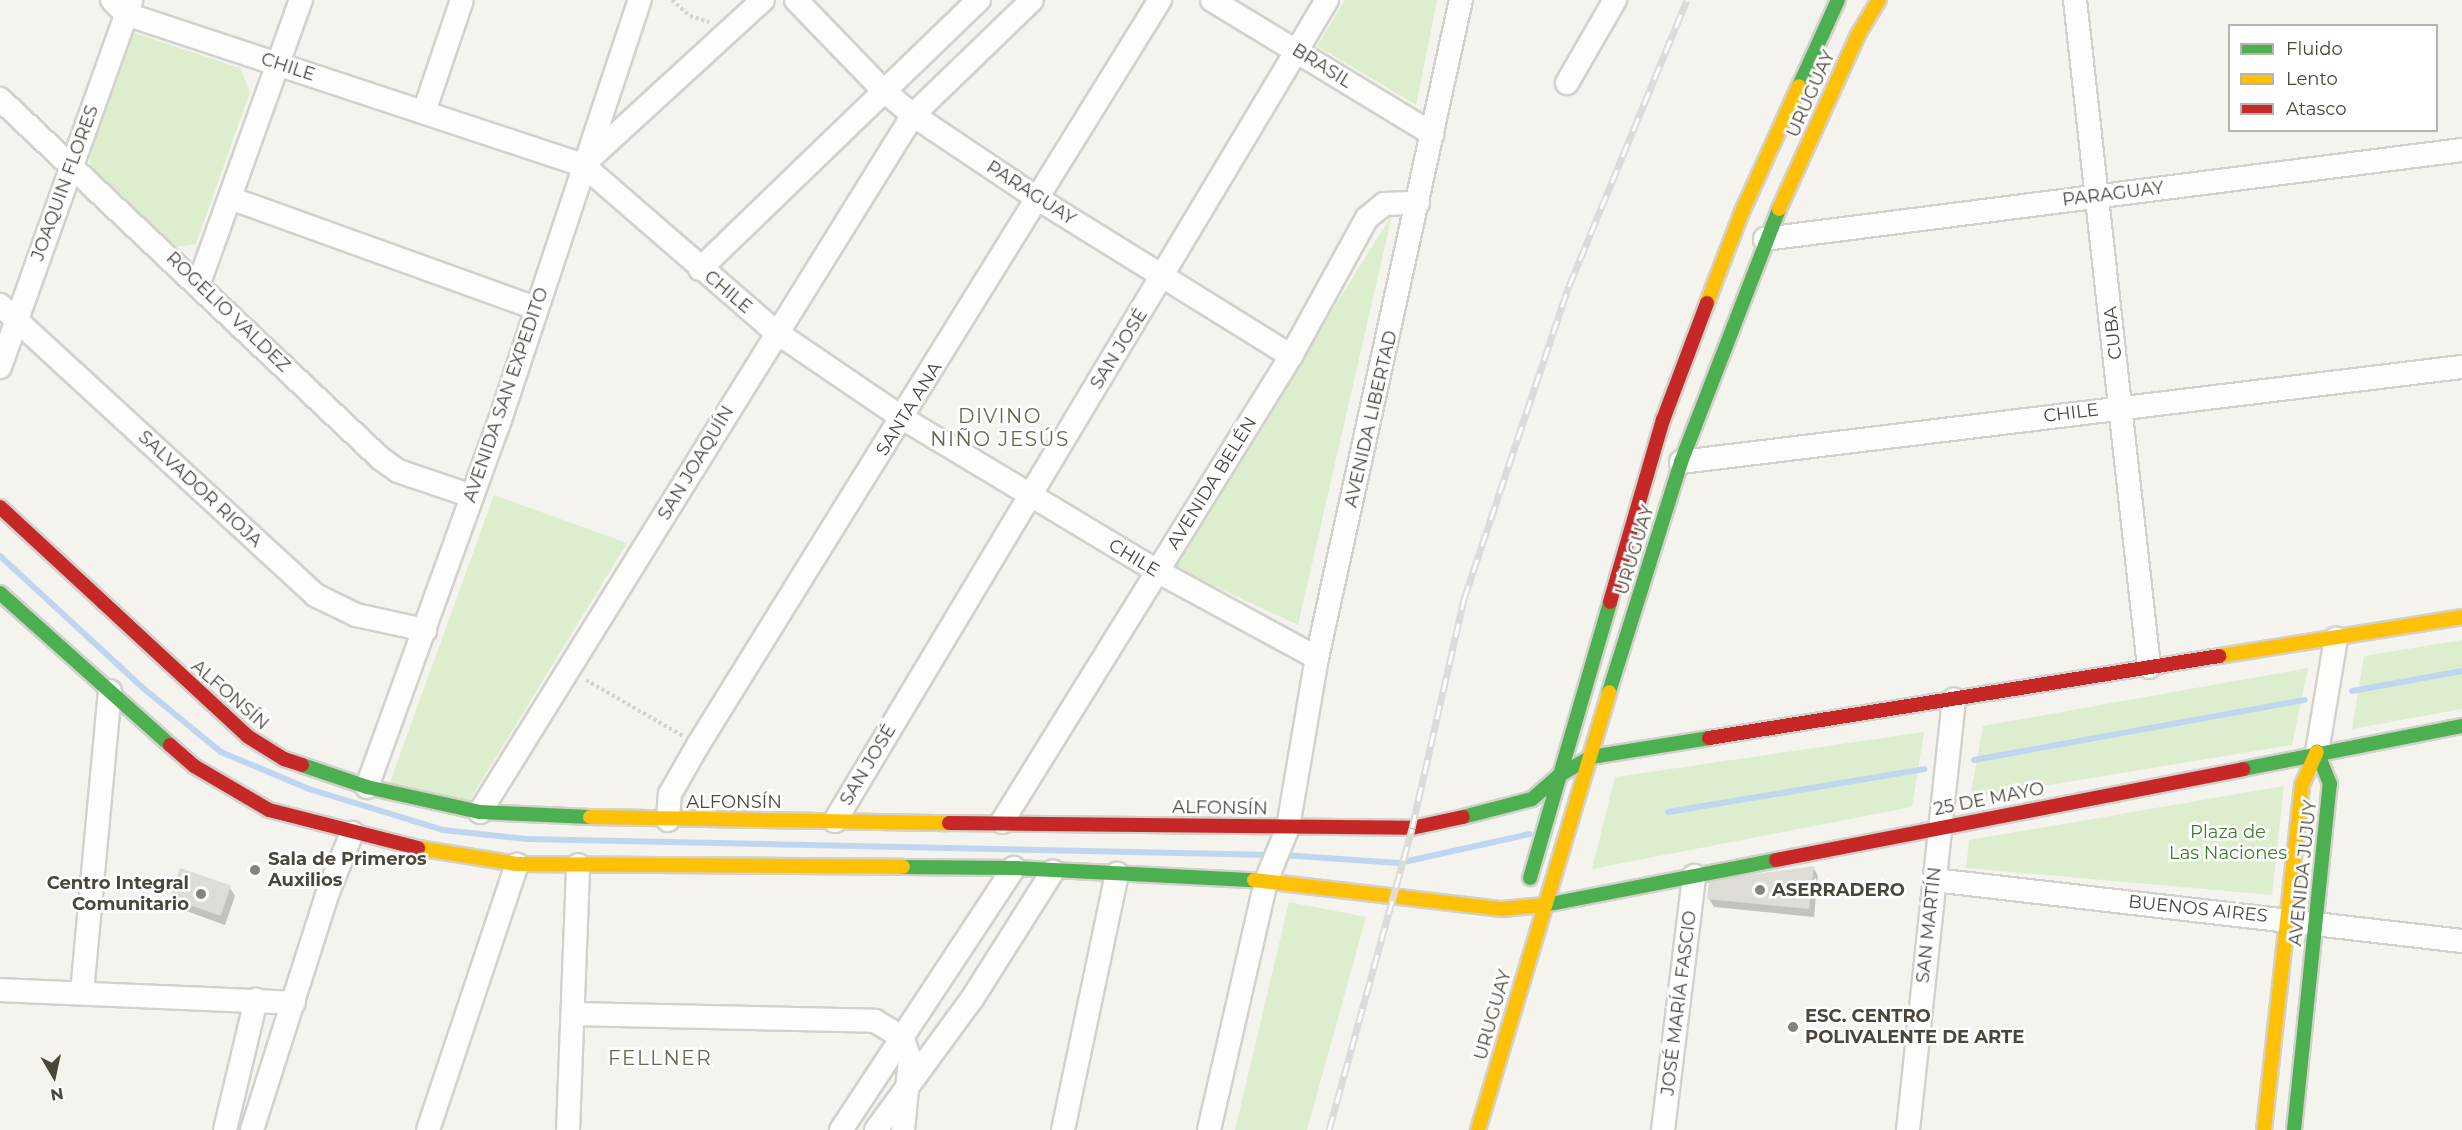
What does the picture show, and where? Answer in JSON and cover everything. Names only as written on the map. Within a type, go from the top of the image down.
[{"type":"street","points":[[198,283],[301,0]]},
{"type":"street","points":[[424,112],[462,0]]},
{"type":"street","name":"AVENIDA SAN EXPEDITO","points":[[367,787],[472,496],[640,0]]},
{"type":"street","points":[[583,165],[763,0]]},
{"type":"street","name":"PARAGUAY","points":[[796,0],[883,90],[913,114],[1038,199],[1291,356]]},
{"type":"street","points":[[700,269],[883,90],[979,0]]},
{"type":"street","name":"SAN JOAQUÍN","points":[[480,812],[913,114],[1032,0]]},
{"type":"street","name":"SANTA ANA","points":[[668,820],[669,794],[698,745],[904,418],[1160,0]]},
{"type":"street","name":"BRASIL","points":[[1212,0],[1432,134]]},
{"type":"street","name":"SAN JOSÉ","points":[[835,821],[1029,494],[1164,276],[1327,0]]},
{"type":"street","name":"AVENIDA LIBERTAD","points":[[1209,1130],[1270,873],[1286,833],[1317,658],[1461,0]]},
{"type":"street","points":[[1567,83],[1615,0]]},
{"type":"street","name":"URUGUAY","points":[[1521,913],[1558,776],[1663,420],[1742,212],[1838,0]]},
{"type":"street","name":"URUGUAY","points":[[1479,1130],[1543,905],[1591,757],[1681,462],[1765,239],[1859,33],[1880,0]]},
{"type":"street","name":"CUBA","points":[[2075,0],[2099,195],[2149,667]]},
{"type":"street","name":"CHILE","points":[[123,5],[277,64],[583,165],[700,269],[776,332],[904,418],[1157,572],[1317,658]]},
{"type":"street","name":"JOAQUIN FLORES","points":[[0,367],[8,313],[72,164],[123,5]]},
{"type":"street","name":"ROGELIO VALDEZ","points":[[0,99],[198,283],[380,458],[398,471],[472,496]]},
{"type":"street","name":"PARAGUAY","points":[[1765,239],[2462,150]]},
{"type":"street","points":[[230,198],[536,309]]},
{"type":"street","name":"AVENIDA BELÉN","points":[[1002,822],[1291,356],[1368,218],[1384,204],[1418,203]]},
{"type":"street","name":"SALVADOR RIOJA","points":[[8,313],[315,595],[356,615],[424,630]]},
{"type":"street","name":"CHILE","points":[[1681,462],[2462,367]]},
{"type":"street","name":"ALFONSÍN","points":[[0,507],[247,736],[284,759],[367,787],[480,812],[668,820],[1002,822],[1286,833],[1380,829],[1443,823],[1512,807],[1533,799],[1558,776]]},
{"type":"street","points":[[0,592],[194,766],[229,789],[270,810],[447,855],[517,864],[1014,868],[1117,874],[1270,873],[1476,908],[1521,913]]},
{"type":"street","points":[[1558,776],[1591,757],[2462,617]]},
{"type":"street","points":[[2317,752],[2336,639]]},
{"type":"street","points":[[82,992],[110,691]]},
{"type":"street","name":"SAN MARTÍN","points":[[1908,1130],[1954,699]]},
{"type":"street","name":"25 DE MAYO","points":[[1521,913],[1543,905],[2317,752],[2462,726]]},
{"type":"street","name":"AVENIDA JUJUY","points":[[2264,1130],[2302,785],[2317,752]]},
{"type":"street","name":"AVENIDA JUJUY","points":[[2294,1130],[2330,784],[2317,752]]},
{"type":"street","points":[[252,1130],[328,892],[352,832]]},
{"type":"street","points":[[428,1130],[517,864]]},
{"type":"street","points":[[568,1130],[578,865]]},
{"type":"street","points":[[842,1130],[1014,868]]},
{"type":"street","points":[[876,1130],[972,999],[1053,871]]},
{"type":"street","points":[[1063,1130],[1117,874]]},
{"type":"street","name":"JOSÉ MARÍA FASCIO","points":[[1663,1130],[1694,876]]},
{"type":"street","name":"BUENOS AIRES","points":[[1934,880],[2462,940]]},
{"type":"street","points":[[0,990],[294,1003]]},
{"type":"street","points":[[225,1130],[256,1000]]},
{"type":"street","points":[[573,1014],[875,1021],[902,1037],[910,1059],[910,1086],[903,1130]]},
{"type":"path","points":[[672,0],[690,16],[712,23],[741,21]]},
{"type":"path","points":[[569,670],[698,745]]},
{"type":"green space","points":[[1345,0],[1437,0],[1416,105],[1317,46]]},
{"type":"green space","points":[[132,32],[240,68],[250,92],[196,244],[177,247],[91,169],[89,150],[123,45]]},
{"type":"green space","points":[[1392,215],[1298,625],[1171,566]]},
{"type":"green space","points":[[494,495],[627,543],[468,803],[389,785]]},
{"type":"green space","points":[[2462,640],[2462,709],[2352,729],[2364,656]]},
{"type":"green space","points":[[2308,668],[2292,745],[1970,798],[1983,726]]},
{"type":"green space","points":[[1924,732],[1912,807],[1592,869],[1615,777]]},
{"type":"green space","name":"Plaza de Las Naciones","points":[[2284,786],[2272,895],[1966,868],[1969,840]]},
{"type":"green space","points":[[1289,902],[1366,917],[1307,1130],[1235,1130]]},
{"type":"building","name":"ASERRADERO","points":[[1814,866],[1809,909],[1707,899],[1709,881]]},
{"type":"building","points":[[180,868],[231,886],[221,916],[170,898]]},
{"type":"waterway","points":[[0,556],[143,688],[221,752],[309,789],[443,830],[527,839],[1272,855]]},
{"type":"waterway","points":[[2352,691],[2462,671]]},
{"type":"waterway","points":[[1974,760],[2305,700]]},
{"type":"waterway","points":[[1668,812],[1924,769]]},
{"type":"waterway","points":[[1282,855],[1399,863],[1530,834]]},
{"type":"railway","points":[[1329,1130],[1412,828],[1464,599],[1569,286],[1687,0]]},
{"type":"traffic: fast","points":[[1799,86],[1838,0]]},
{"type":"traffic: fast","points":[[1609,692],[1681,462],[1779,209]]},
{"type":"traffic: fast","points":[[0,593],[170,745]]},
{"type":"traffic: fast","points":[[1530,878],[1610,602]]},
{"type":"traffic: fast","points":[[2243,769],[2462,726]]},
{"type":"traffic: fast","points":[[1463,817],[1532,799],[1558,776],[1591,757],[1709,738]]},
{"type":"traffic: fast","points":[[2294,1130],[2330,784],[2317,752]]},
{"type":"traffic: fast","points":[[302,765],[367,787],[480,812],[590,817]]},
{"type":"traffic: fast","points":[[1545,905],[1776,860]]},
{"type":"traffic: fast","points":[[903,867],[1014,868],[1254,880]]},
{"type":"traffic: slow","points":[[1779,209],[1859,33],[1879,0]]},
{"type":"traffic: slow","points":[[1707,303],[1742,212],[1799,86]]},
{"type":"traffic: slow","points":[[2219,656],[2462,617]]},
{"type":"traffic: slow","points":[[1478,1130],[1609,692]]},
{"type":"traffic: slow","points":[[2264,1130],[2302,785],[2317,752]]},
{"type":"traffic: slow","points":[[590,817],[949,823]]},
{"type":"traffic: slow","points":[[418,848],[517,864],[903,867]]},
{"type":"traffic: slow","points":[[1254,880],[1502,909],[1545,905]]},
{"type":"traffic: jam","points":[[1610,602],[1663,420],[1707,303]]},
{"type":"traffic: jam","points":[[0,507],[247,736],[284,759],[302,765]]},
{"type":"traffic: jam","points":[[1709,738],[2219,656]]},
{"type":"traffic: jam","points":[[170,745],[194,766],[269,810],[418,848]]},
{"type":"traffic: jam","points":[[1776,860],[2243,769]]},
{"type":"traffic: jam","points":[[949,823],[1412,828],[1463,817]]},
{"type":"place","name":"Sala de Primeros Auxilios","points":[[255,870]]},
{"type":"place","name":"ASERRADERO","points":[[1760,890]]},
{"type":"place","name":"Centro Integral Comunitario","points":[[201,894]]},
{"type":"place","name":"ESC. CENTRO POLIVALENTE DE ARTE","points":[[1793,1027]]},
{"type":"district","name":"DIVINO NIÑO JESÚS","points":[[1000,428]]},
{"type":"district","name":"FELLNER","points":[[660,1058]]}]
